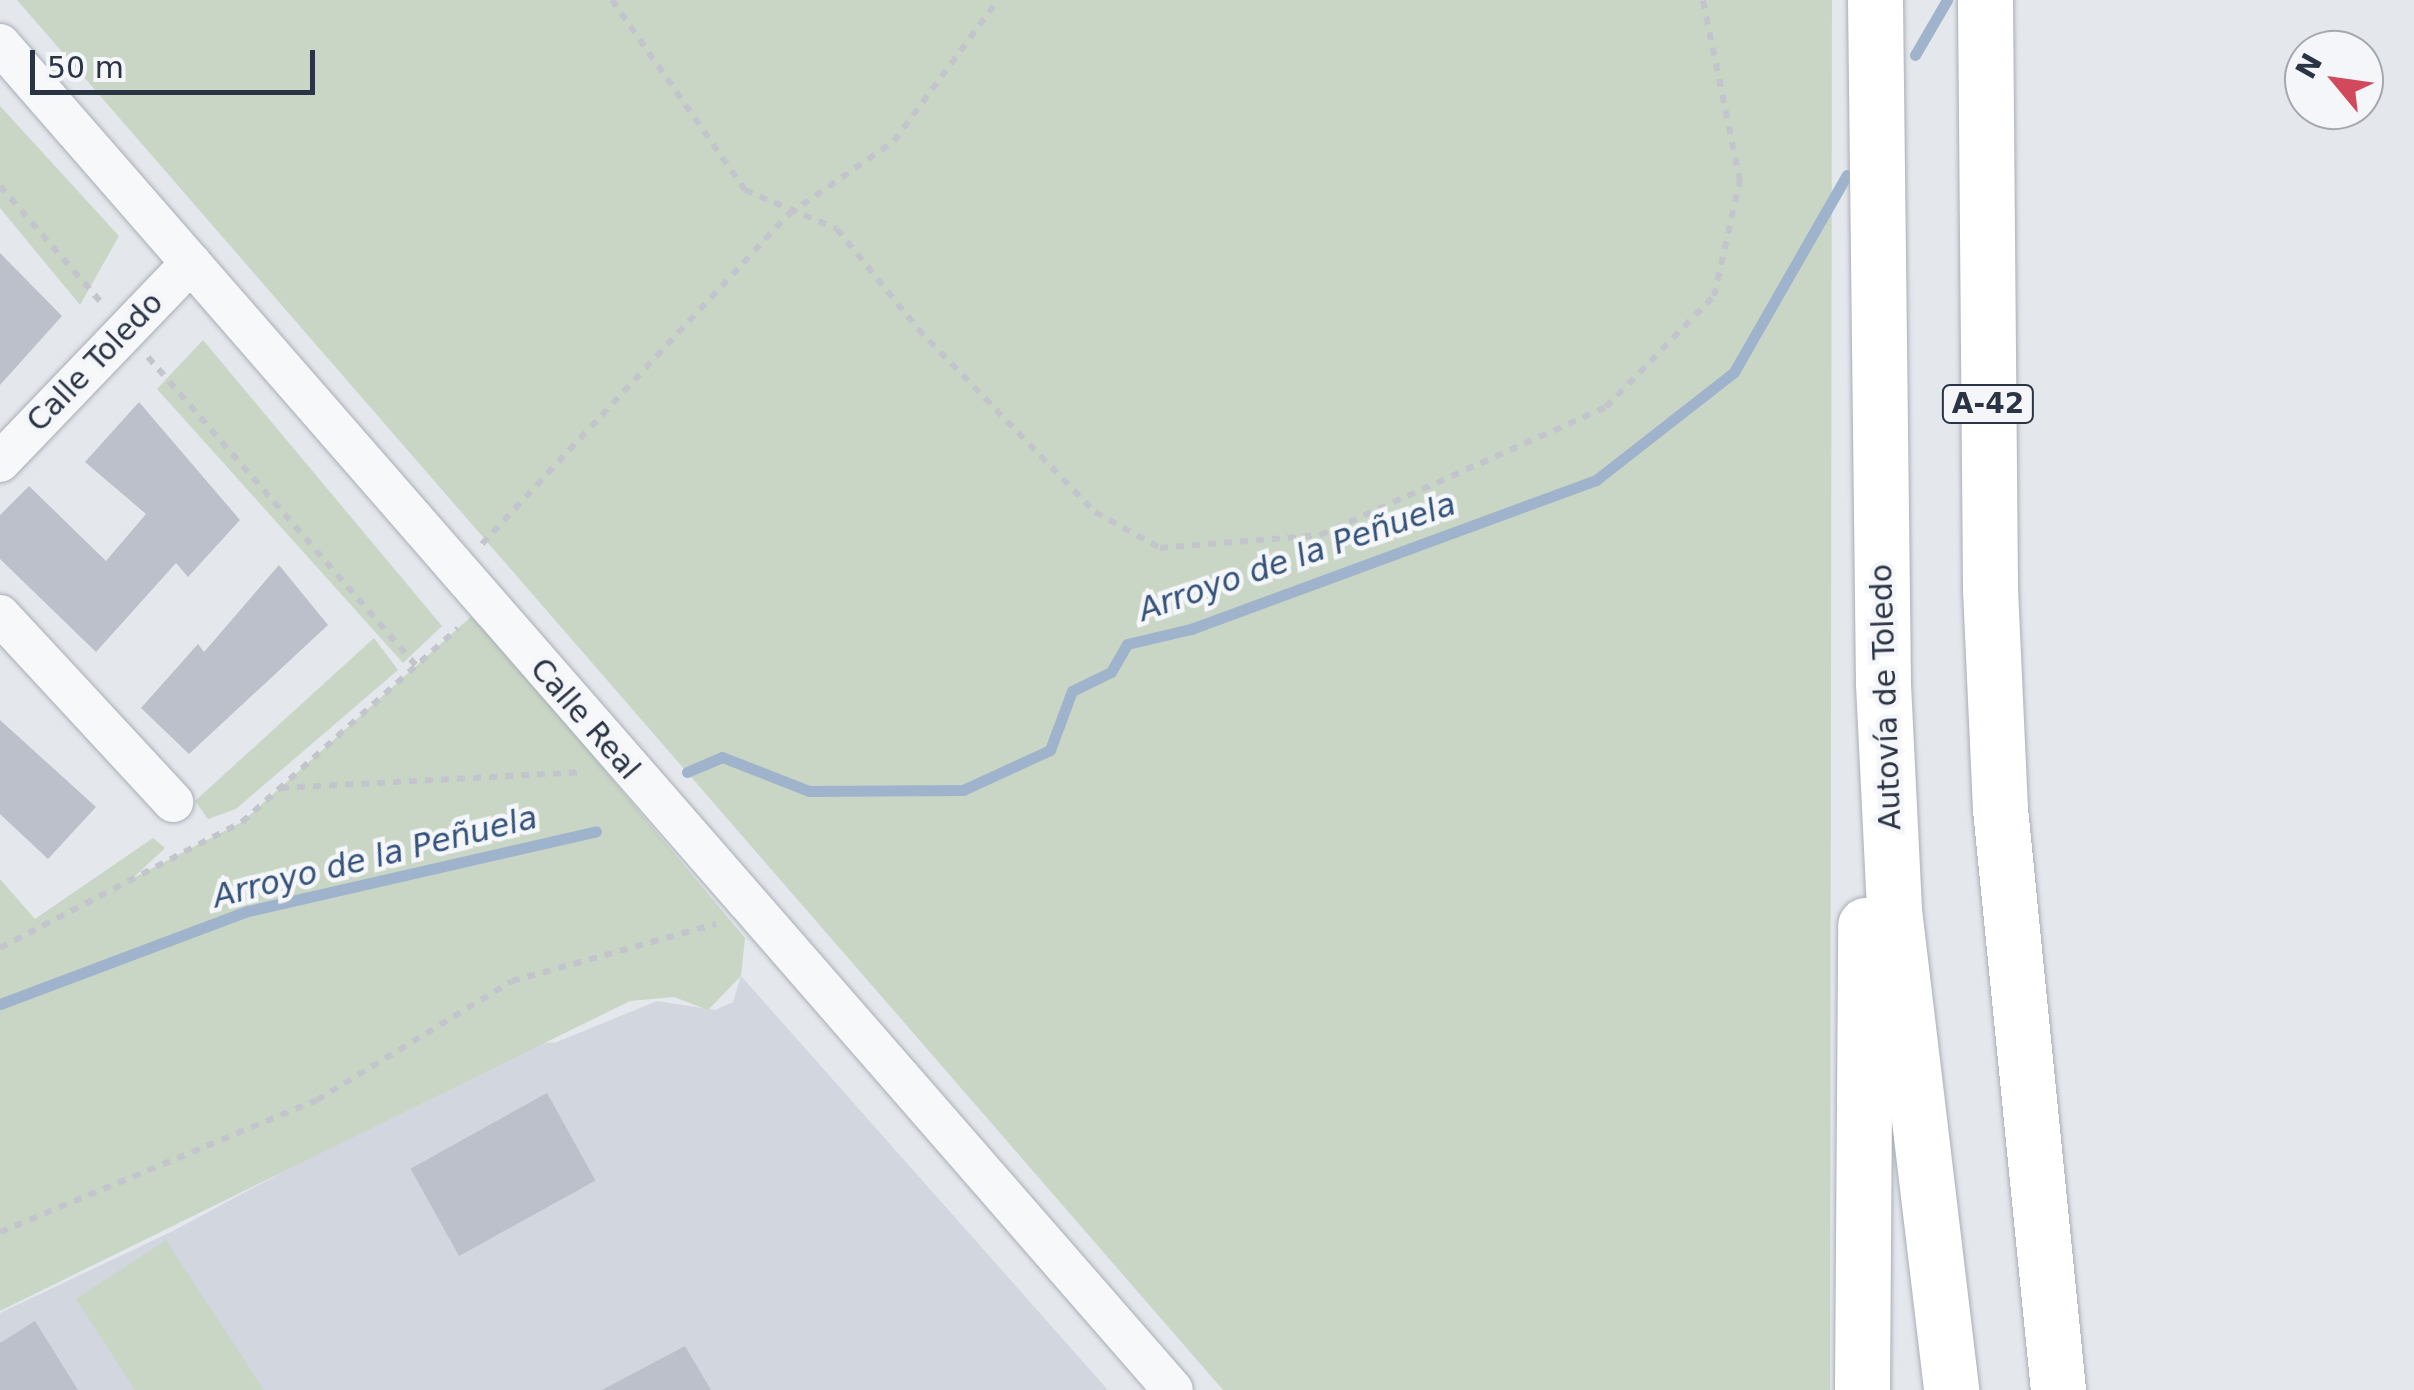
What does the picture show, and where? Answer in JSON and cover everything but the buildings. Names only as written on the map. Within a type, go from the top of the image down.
[{"type":"highway","name":"Autovía de Toledo","points":[[1876,0],[1882,684],[1894,910],[1951,1390]]},
{"type":"highway","name":"A-42","points":[[1985,0],[1990,589],[2000,808],[2059,1389]]},
{"type":"highway","points":[[1862,1390],[1865,742],[1882,684]]},
{"type":"street","name":"Calle Real","points":[[0,44],[1173,1390]]},
{"type":"street","name":"Calle Toledo","points":[[0,462],[191,263]]},
{"type":"street","points":[[0,615],[173,802]]},
{"type":"path","points":[[612,0],[746,190],[789,214],[837,229],[918,329],[1094,512],[1160,548],[1320,535],[1606,407],[1714,296],[1740,181],[1703,0]]},
{"type":"path","points":[[456,571],[789,214],[894,141],[998,0]]},
{"type":"path","points":[[0,186],[416,665]]},
{"type":"path","points":[[0,948],[242,822],[486,603]]},
{"type":"path","points":[[280,788],[629,769]]},
{"type":"path","points":[[0,1232],[317,1100],[512,981],[712,927],[746,904]]},
{"type":"shaded area","points":[[741,976],[1108,1390],[0,1390],[0,1313],[173,1231],[517,1046],[557,1042],[657,1001],[715,1010],[733,1002]]},
{"type":"green space","points":[[17,0],[1832,0],[1830,1390],[1223,1390]]},
{"type":"green space","points":[[0,106],[119,236],[80,305],[0,208]]},
{"type":"green space","points":[[203,340],[442,626],[403,663],[157,389]]},
{"type":"green space","points":[[474,614],[745,938],[741,976],[708,1010],[674,997],[630,1001],[0,1311],[0,879],[35,919],[153,838],[165,848],[133,878],[242,822]]},
{"type":"green space","points":[[374,638],[398,670],[236,809],[208,819],[195,801]]},
{"type":"green space","points":[[166,1240],[264,1390],[135,1390],[76,1299]]},
{"type":"waterway","name":"Arroyo de la Peñuela","points":[[1915,55],[1947,0]]},
{"type":"waterway","name":"Arroyo de la Peñuela","points":[[687,772],[722,757],[809,791],[963,790],[1050,750],[1072,691],[1111,672],[1127,644],[1191,629],[1596,480],[1734,372],[1847,175]]},
{"type":"waterway","name":"Arroyo de la Peñuela","points":[[0,1004],[248,911],[596,831]]}]
